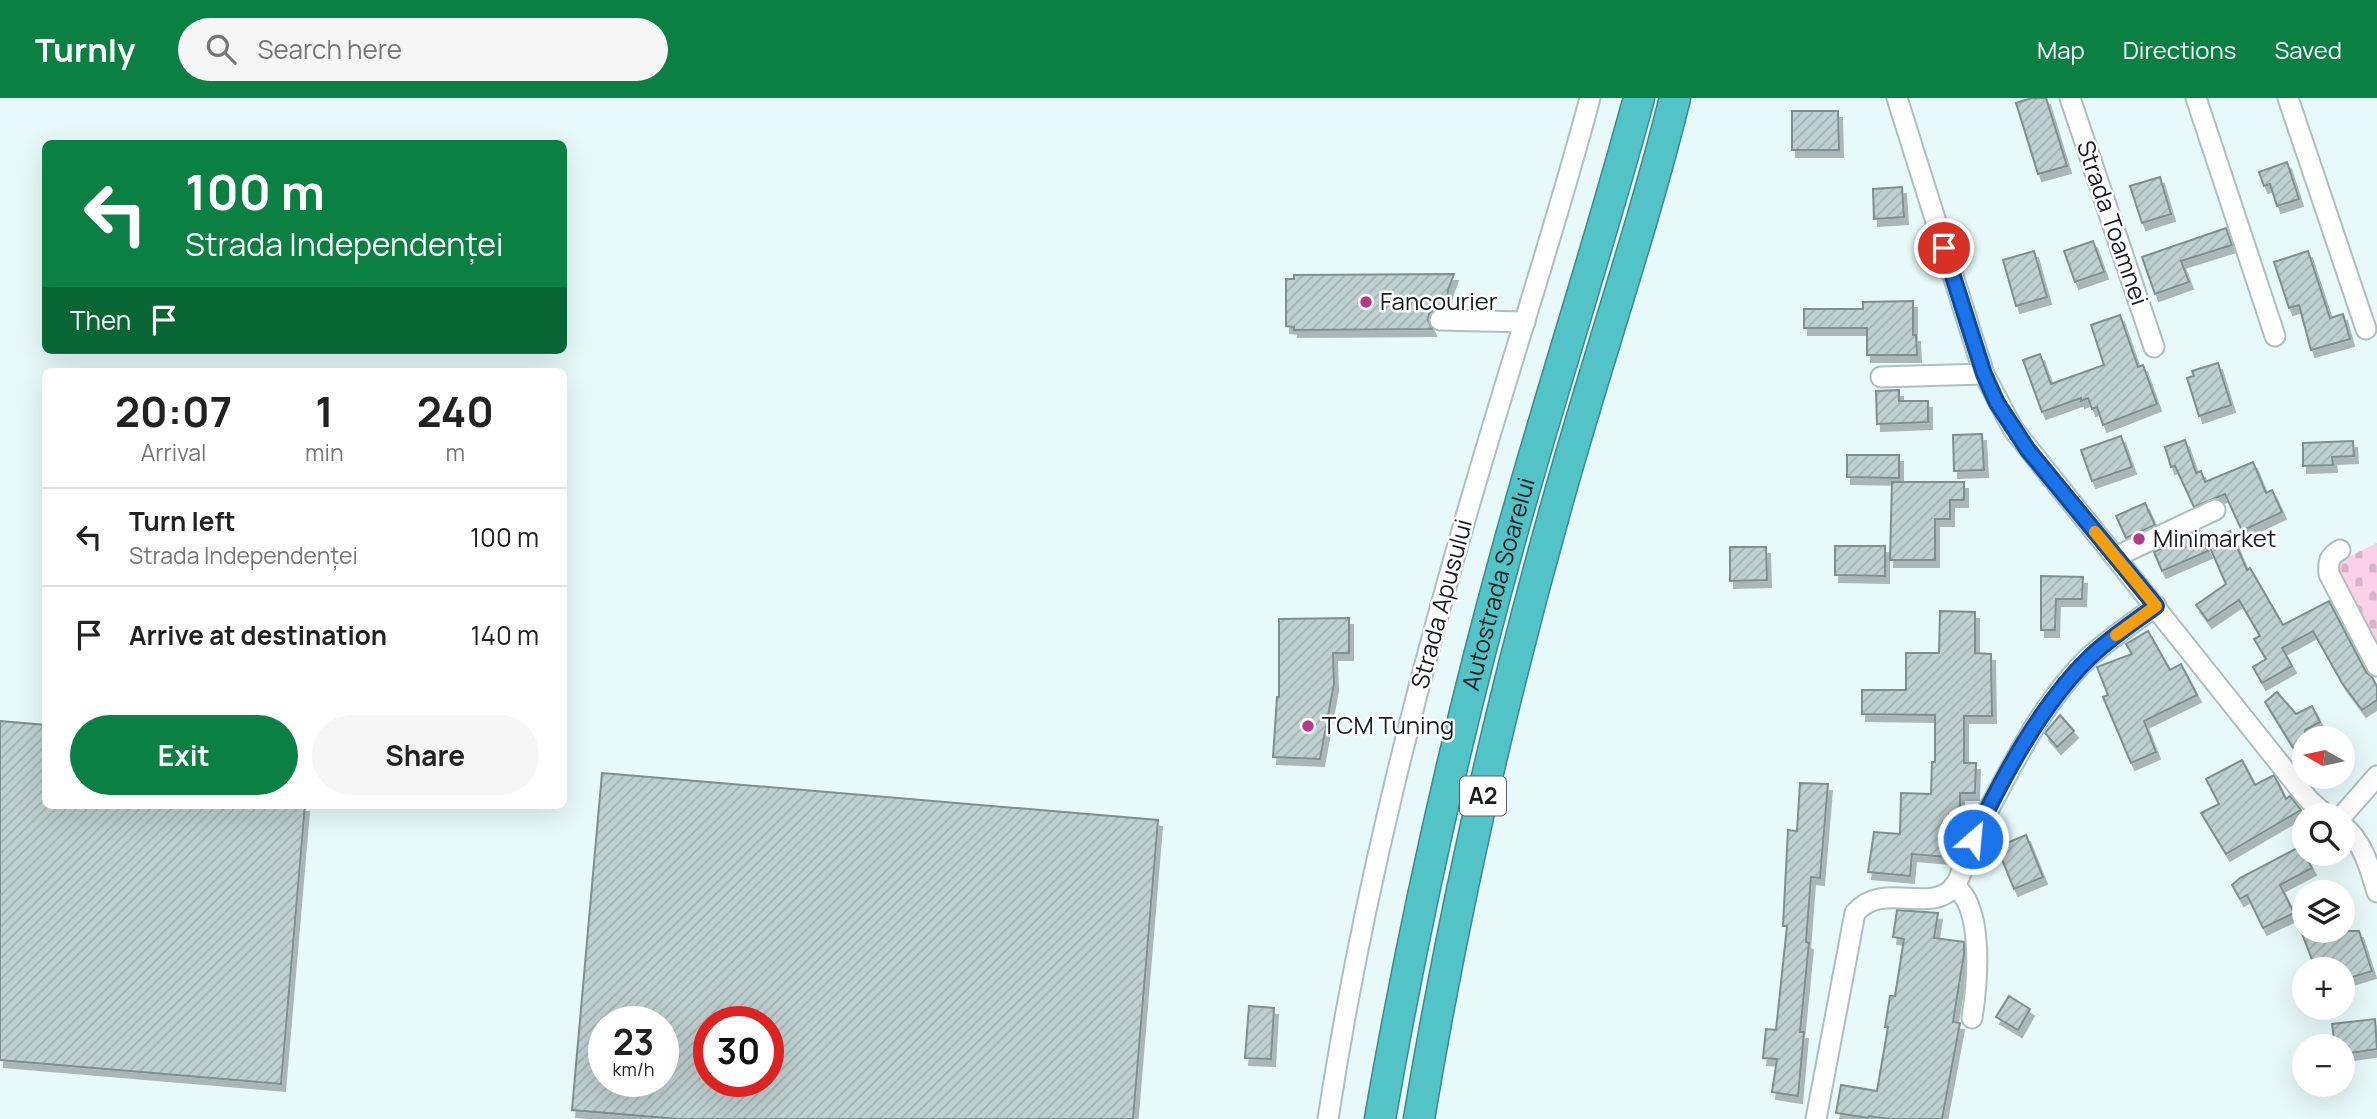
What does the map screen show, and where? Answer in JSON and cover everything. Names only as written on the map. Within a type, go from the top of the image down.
[{"type":"highway","name":"Autostrada Soarelui","points":[[1380,1119],[1412,948],[1464,712],[1514,526],[1606,220],[1639,98]]},
{"type":"highway","name":"Autostrada Soarelui","points":[[1419,1119],[1468,864],[1500,723],[1561,491],[1633,254],[1675,98]]},
{"type":"street","name":"Strada Apusului","points":[[1328,1119],[1351,985],[1383,833],[1412,714],[1474,489],[1590,98]]},
{"type":"street","points":[[1897,98],[1984,374],[2013,429],[2312,803]]},
{"type":"street","name":"Strada Toamnei","points":[[2070,98],[2154,347]]},
{"type":"street","points":[[2196,98],[2275,336]]},
{"type":"street","points":[[2288,98],[2366,329]]},
{"type":"street","points":[[1440,320],[1525,323]]},
{"type":"street","points":[[1881,377],[1984,374]]},
{"type":"street","points":[[2115,556],[2215,510]]},
{"type":"street","points":[[2340,550],[2333,554],[2328,562],[2329,574],[2377,666]]},
{"type":"street","points":[[1816,1119],[1856,913],[1869,901],[1881,897],[1932,898],[1944,894],[1954,886],[1981,823],[2030,735],[2053,700],[2090,657],[2156,606]]},
{"type":"street","points":[[2353,803],[2377,776]]},
{"type":"street","points":[[2355,842],[2361,850],[2377,892]]},
{"type":"street","points":[[1954,886],[1966,897],[1977,948],[1977,980],[1972,1018]]},
{"type":"green space","points":[[2377,543],[2377,652],[2334,564]]},
{"type":"building","points":[[2032,98],[2046,98],[2067,166],[2038,174],[2016,103]]},
{"type":"building","points":[[1792,111],[1838,111],[1839,150],[1792,150]]},
{"type":"building","points":[[2287,162],[2299,199],[2277,206],[2270,184],[2264,186],[2259,172]]},
{"type":"building","points":[[2160,177],[2171,214],[2142,223],[2130,186]]},
{"type":"building","points":[[1902,187],[1904,217],[1874,219],[1873,189]]},
{"type":"building","points":[[2226,228],[2232,245],[2181,261],[2189,282],[2155,294],[2142,257]]},
{"type":"building","points":[[2093,241],[2104,272],[2075,282],[2064,251]]},
{"type":"building","points":[[2034,251],[2047,297],[2016,306],[2003,260]]},
{"type":"building","points":[[2308,251],[2330,318],[2343,314],[2350,339],[2311,350],[2299,305],[2289,308],[2274,262]]},
{"type":"building","name":"Fancourier","points":[[1454,274],[1448,290],[1446,308],[1435,309],[1429,314],[1428,320],[1432,329],[1294,330],[1294,327],[1286,326],[1286,279],[1294,279],[1294,275]]},
{"type":"building","points":[[1913,301],[1913,335],[1916,335],[1917,355],[1867,355],[1867,328],[1804,328],[1804,309],[1863,309],[1863,302]]},
{"type":"building","points":[[2120,315],[2138,367],[2143,365],[2157,404],[2103,425],[2097,407],[2092,409],[2088,398],[2042,412],[2023,360],[2040,354],[2051,384],[2104,365],[2091,325]]},
{"type":"building","points":[[2218,363],[2231,405],[2199,416],[2187,378],[2194,376],[2192,371]]},
{"type":"building","points":[[1899,390],[1899,401],[1928,401],[1928,422],[1877,424],[1876,391]]},
{"type":"building","points":[[1982,434],[1984,470],[1954,471],[1953,435]]},
{"type":"building","points":[[2121,436],[2132,467],[2092,481],[2081,450]]},
{"type":"building","points":[[2185,440],[2196,473],[2201,471],[2205,482],[2253,462],[2266,493],[2272,490],[2282,512],[2242,531],[2225,494],[2194,507],[2175,466],[2171,467],[2165,447]]},
{"type":"building","points":[[2353,441],[2354,456],[2332,457],[2333,465],[2303,466],[2303,443]]},
{"type":"building","points":[[1847,455],[1899,455],[1899,478],[1847,477]]},
{"type":"building","points":[[1892,482],[1964,482],[1964,500],[1950,500],[1950,519],[1935,519],[1935,560],[1890,560]]},
{"type":"building","points":[[2145,503],[2155,525],[2126,538],[2116,516]]},
{"type":"building","points":[[2199,531],[2208,551],[2162,571],[2154,552]]},
{"type":"building","points":[[2230,531],[2247,570],[2250,568],[2283,625],[2329,601],[2366,672],[2377,687],[2377,700],[2362,710],[2342,683],[2313,631],[2282,648],[2292,666],[2262,683],[2253,667],[2266,659],[2254,639],[2260,636],[2239,600],[2208,621],[2196,605],[2226,584],[2207,541]]},
{"type":"building","points":[[1835,546],[1885,546],[1885,576],[1835,575]]},
{"type":"building","points":[[1730,547],[1766,547],[1767,580],[1730,581]]},
{"type":"building","points":[[2041,576],[2083,577],[2082,599],[2056,599],[2055,630],[2041,630]]},
{"type":"building","points":[[1940,611],[1975,612],[1975,653],[1991,654],[1992,716],[1964,716],[1964,763],[1976,763],[1975,793],[1960,793],[1960,815],[1949,814],[1946,857],[1912,854],[1910,876],[1868,872],[1874,832],[1900,834],[1901,793],[1931,794],[1932,762],[1935,762],[1935,715],[1862,714],[1862,690],[1906,690],[1906,653],[1939,653]]},
{"type":"building","points":[[1349,618],[1349,653],[1333,653],[1334,684],[1320,759],[1273,757],[1279,697],[1279,619]]},
{"type":"building","points":[[2148,631],[2170,670],[2181,664],[2197,695],[2144,721],[2156,752],[2131,763],[2103,697],[2108,695],[2097,667],[2132,654],[2126,644]]},
{"type":"building","points":[[2277,692],[2296,714],[2312,706],[2320,722],[2312,726],[2292,726],[2292,746],[2265,702]]},
{"type":"building","points":[[2060,715],[2074,731],[2057,747],[2045,733]]},
{"type":"building","points":[[0,721],[42,725],[42,809],[305,809],[281,1084],[0,1060]]},
{"type":"building","points":[[2242,760],[2255,785],[2274,775],[2286,799],[2290,796],[2296,803],[2292,803],[2292,815],[2226,854],[2201,813],[2219,804],[2206,779]]},
{"type":"building","points":[[602,773],[1158,820],[1133,1119],[678,1119],[572,1110]]},
{"type":"building","points":[[1800,783],[1828,784],[1820,878],[1811,877],[1806,942],[1809,943],[1800,1032],[1804,1032],[1798,1096],[1772,1092],[1777,1059],[1763,1058],[1766,1029],[1776,1030],[1787,926],[1783,926],[1788,830],[1797,831]]},
{"type":"building","points":[[2026,835],[2043,877],[2014,889],[1997,847]]},
{"type":"building","points":[[2292,851],[2292,866],[2312,868],[2280,885],[2292,914],[2263,928],[2247,895],[2240,899],[2232,885],[2240,878]]},
{"type":"building","points":[[1897,910],[1938,913],[1934,938],[1964,942],[1953,1022],[1960,1023],[1942,1119],[1868,1118],[1836,1113],[1841,1085],[1877,1091],[1888,1027],[1885,1027],[1890,996],[1895,996],[1904,939],[1893,937]]},
{"type":"building","points":[[2355,931],[2359,931],[2372,971],[2355,976],[2355,957],[2311,957],[2306,943],[2355,943]]},
{"type":"building","points":[[2009,996],[2030,1009],[2018,1030],[1996,1017]]},
{"type":"building","points":[[1249,1006],[1274,1008],[1271,1059],[1245,1058]]},
{"type":"building","points":[[2375,1019],[2377,1049],[2355,1052],[2355,1034],[2333,1034],[2332,1024]]},
{"type":"slow traffic","points":[[2095,532],[2156,606],[2116,635]]},
{"type":"place","name":"Fancourier","points":[[1366,302]]},
{"type":"place","name":"Minimarket","points":[[2139,539]]},
{"type":"place","name":"TCM Tuning","points":[[1308,726]]},
{"type":"route","points":[[1944,248],[1984,374],[1997,403],[2028,450],[2156,606],[2109,641],[2072,675],[2030,735],[1973,839]]}]
